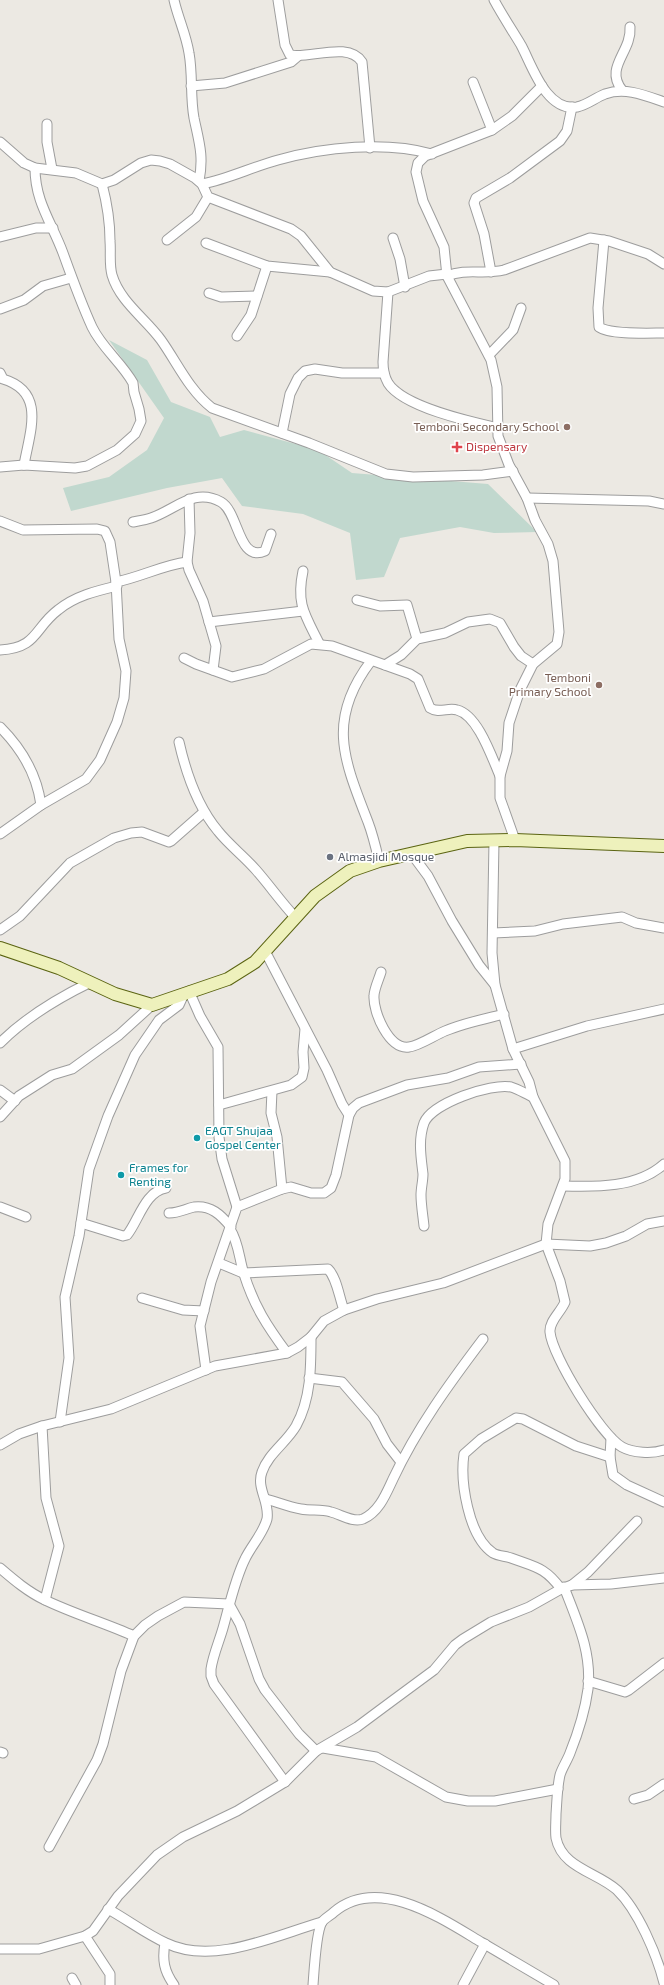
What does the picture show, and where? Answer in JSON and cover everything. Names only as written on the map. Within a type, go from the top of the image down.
[{"type":"street","points":[[174,0],[184,29],[190,54],[194,117],[202,153],[201,183],[208,198],[291,229],[301,236],[330,272]]},
{"type":"street","points":[[278,0],[285,45],[290,54],[298,56],[316,53],[352,53],[358,57],[364,67],[364,93],[370,148]]},
{"type":"street","points":[[494,0],[521,46],[534,75],[555,101],[564,106],[572,107],[588,103],[605,94],[622,90],[664,102]]},
{"type":"street","points":[[622,90],[616,83],[615,77],[622,55],[629,44],[630,27]]},
{"type":"street","points":[[191,86],[225,83],[291,62],[298,56]]},
{"type":"street","points":[[473,82],[492,130]]},
{"type":"street","points":[[515,840],[500,798],[500,776],[507,751],[509,723],[520,690],[533,664],[557,644],[559,632],[553,561],[548,544],[535,520],[527,498],[502,448],[498,428],[497,387],[489,355],[468,319],[447,275],[444,246],[424,201],[416,172],[418,163],[422,159],[492,130],[512,116],[542,86]]},
{"type":"street","points":[[491,272],[484,234],[474,203],[476,198],[510,178],[560,141],[567,131],[572,107]]},
{"type":"street","points":[[47,124],[47,142],[52,169]]},
{"type":"street","points":[[0,142],[24,163],[35,168],[76,173],[102,184],[114,180],[141,163],[151,160],[170,164],[201,183],[227,178],[277,160],[313,152],[337,149],[370,148],[410,149],[432,154]]},
{"type":"street","points":[[0,467],[24,465],[75,468],[87,466],[117,450],[139,428],[141,421],[133,383],[92,326],[71,278],[53,228],[42,206],[35,185],[35,168]]},
{"type":"street","points":[[102,184],[108,210],[110,266],[112,276],[136,314],[160,339],[200,399],[212,408],[282,433],[386,474],[413,477],[483,475],[513,471]]},
{"type":"street","points":[[167,240],[196,217],[208,198]]},
{"type":"street","points":[[0,237],[36,228],[53,228]]},
{"type":"street","points":[[393,238],[400,259],[405,287]]},
{"type":"street","points":[[206,243],[267,266],[330,272],[373,291],[388,292],[405,287],[428,276],[447,275],[459,271],[491,272],[532,260],[590,238],[604,240],[648,254],[664,264]]},
{"type":"street","points":[[604,240],[598,308],[599,327],[603,330],[664,333]]},
{"type":"street","points":[[237,336],[251,315],[267,266]]},
{"type":"street","points":[[0,310],[24,300],[43,286],[71,278]]},
{"type":"street","points":[[388,292],[384,339],[384,373],[389,384],[423,407],[498,428]]},
{"type":"street","points":[[209,293],[221,297],[257,296]]},
{"type":"street","points":[[489,355],[510,334],[517,323],[522,308]]},
{"type":"street","points":[[282,433],[290,394],[298,378],[305,371],[315,369],[342,373],[384,373]]},
{"type":"street","points":[[1,377],[15,382],[22,388],[30,400],[32,414],[24,465]]},
{"type":"street","points":[[132,522],[150,519],[189,499],[202,497],[222,503],[233,519],[242,541],[253,553],[259,554],[265,551],[271,534]]},
{"type":"street","points":[[527,498],[649,501],[664,504]]},
{"type":"street","points":[[189,499],[190,533],[187,562],[203,601],[216,646],[213,670]]},
{"type":"street","points":[[0,521],[22,530],[97,529],[105,531],[110,542],[117,584],[120,639],[126,671],[124,698],[118,722],[100,760],[86,779],[41,805],[1,831]]},
{"type":"street","points":[[0,650],[15,649],[31,640],[56,611],[70,601],[168,566],[187,562]]},
{"type":"street","points":[[303,571],[299,595],[303,611],[319,643]]},
{"type":"street","points":[[357,600],[380,606],[407,605],[417,639]]},
{"type":"street","points":[[209,622],[303,611]]},
{"type":"street","points":[[385,665],[401,655],[417,639],[445,632],[468,622],[490,618],[500,623],[521,656],[533,664]]},
{"type":"street","points":[[184,658],[232,677],[241,676],[278,663],[304,646],[319,643],[343,650],[371,661],[398,668],[418,679],[427,704],[434,710],[456,710],[469,717],[475,723],[500,776]]},
{"type":"street","points":[[371,661],[358,678],[350,693],[345,710],[344,750],[353,787],[368,823],[380,861]]},
{"type":"street","points":[[0,727],[12,738],[27,761],[39,792],[41,805]]},
{"type":"street","points":[[179,742],[188,775],[204,812],[217,830],[256,870],[279,901],[295,917]]},
{"type":"street","points":[[0,930],[20,916],[70,863],[86,852],[114,838],[136,832],[171,841],[204,812]]},
{"type":"street","points":[[494,840],[493,933],[495,985],[513,1049],[521,1064],[534,1097],[565,1160],[565,1179],[548,1224],[546,1244],[560,1282],[565,1302],[552,1323],[550,1331],[555,1351],[576,1389],[611,1438],[632,1452],[664,1450]]},
{"type":"street","points":[[0,1117],[19,1096],[52,1076],[72,1069],[119,1035],[152,1005],[228,980],[255,962],[315,896],[350,871],[411,853],[467,841],[515,840],[664,846]]},
{"type":"street","points":[[411,853],[428,876],[452,921],[479,965],[495,985]]},
{"type":"street","points":[[493,933],[535,931],[563,924],[622,917],[636,923],[664,928]]},
{"type":"street","points":[[0,948],[59,968],[116,994],[152,1005]]},
{"type":"street","points":[[265,951],[327,1070],[342,1104],[349,1115]]},
{"type":"street","points":[[381,972],[374,996],[380,1021],[390,1038],[398,1046],[409,1047],[447,1030],[504,1014]]},
{"type":"street","points":[[0,1042],[18,1026],[68,993],[91,982]]},
{"type":"street","points":[[187,993],[218,1047],[222,1159],[236,1207],[219,1264],[211,1282],[200,1326],[206,1370]]},
{"type":"street","points":[[60,1422],[69,1358],[65,1297],[81,1223],[89,1169],[125,1075],[135,1055],[159,1020],[179,1005],[187,993]]},
{"type":"street","points":[[513,1049],[587,1026],[664,1009]]},
{"type":"street","points":[[219,1105],[254,1094],[272,1091],[292,1085],[302,1077],[304,1068],[303,1052],[305,1029]]},
{"type":"street","points":[[236,1207],[291,1187],[310,1192],[324,1193],[331,1188],[336,1175],[349,1115],[352,1108],[359,1103],[407,1085],[448,1078],[479,1067],[521,1064]]},
{"type":"street","points":[[424,1226],[421,1195],[423,1174],[420,1146],[425,1121],[437,1110],[459,1098],[477,1091],[496,1087],[511,1087],[534,1097]]},
{"type":"street","points":[[0,1090],[15,1101]]},
{"type":"street","points":[[272,1091],[271,1113],[277,1137],[282,1189]]},
{"type":"street","points":[[562,1186],[613,1186],[658,1169],[664,1164]]},
{"type":"street","points":[[81,1223],[123,1236],[127,1235],[140,1210],[160,1189],[166,1188]]},
{"type":"street","points":[[0,1207],[26,1217]]},
{"type":"street","points":[[169,1213],[178,1213],[193,1207],[205,1208],[219,1213],[230,1228],[236,1243],[243,1273],[262,1319],[287,1353]]},
{"type":"street","points":[[0,1445],[19,1434],[42,1426],[111,1409],[206,1370],[240,1360],[287,1353],[311,1337],[324,1321],[344,1310],[377,1298],[443,1283],[546,1244],[590,1246],[601,1244],[626,1236],[647,1224],[664,1222]]},
{"type":"street","points":[[219,1264],[243,1273],[328,1269],[335,1278],[337,1293],[344,1310]]},
{"type":"street","points":[[142,1298],[184,1310],[204,1311]]},
{"type":"street","points":[[285,1782],[231,1709],[214,1684],[211,1676],[212,1662],[228,1604],[244,1560],[263,1530],[267,1519],[268,1509],[266,1499],[261,1488],[261,1474],[267,1460],[296,1426],[305,1406],[309,1378],[311,1337]]},
{"type":"street","points":[[266,1499],[301,1509],[330,1511],[352,1519],[361,1520],[375,1511],[428,1415],[483,1339]]},
{"type":"street","points":[[309,1378],[342,1382],[374,1419],[387,1444],[401,1462]]},
{"type":"street","points":[[610,1457],[576,1446],[516,1418],[481,1439],[464,1454],[463,1463],[465,1493],[475,1528],[483,1542],[494,1554],[542,1568],[566,1587],[581,1630],[588,1664],[588,1681],[581,1721],[560,1774],[556,1836],[558,1844],[566,1856],[578,1867],[605,1882],[622,1896],[640,1923],[661,1971],[664,1983]]},
{"type":"street","points":[[42,1426],[46,1498],[59,1546],[45,1600]]},
{"type":"street","points":[[611,1438],[610,1457],[613,1475],[664,1502]]},
{"type":"street","points":[[0,1949],[39,1949],[85,1936],[99,1925],[108,1909],[157,1855],[170,1845],[198,1829],[237,1811],[285,1782],[319,1750],[357,1727],[428,1674],[445,1659],[455,1645],[474,1631],[490,1622],[545,1599],[588,1572],[637,1521]]},
{"type":"street","points":[[0,1568],[25,1588],[45,1600],[109,1624],[134,1636]]},
{"type":"street","points":[[566,1587],[664,1578]]},
{"type":"street","points":[[49,1848],[97,1760],[103,1744],[121,1671],[134,1636],[145,1625],[158,1616],[184,1602],[228,1604]]},
{"type":"street","points":[[228,1604],[240,1624],[259,1679],[265,1690],[298,1734],[319,1750],[376,1757],[446,1797],[468,1801],[494,1801],[558,1789]]},
{"type":"street","points":[[588,1681],[624,1692],[629,1690],[664,1664]]},
{"type":"street","points":[[634,1799],[648,1796],[664,1784]]},
{"type":"street","points":[[108,1909],[166,1943],[180,1948],[199,1951],[224,1950],[322,1922],[341,1907],[354,1901],[370,1899],[389,1900],[415,1906],[485,1944],[554,1985]]},
{"type":"street","points":[[313,1985],[316,1949],[322,1922]]},
{"type":"street","points":[[85,1936],[110,1974],[110,1985]]},
{"type":"street","points":[[166,1943],[163,1957],[164,1965],[174,1985]]},
{"type":"street","points":[[463,1985],[485,1944]]},
{"type":"green space","points":[[109,340],[147,360],[171,402],[210,417],[220,437],[244,430],[318,450],[352,473],[488,484],[537,532],[494,533],[460,527],[400,538],[384,577],[356,580],[350,533],[303,514],[242,506],[222,478],[167,488],[71,511],[63,488],[109,477],[147,450],[164,418]]},
{"type":"place","name":"Temboni Secondary School","points":[[567,427]]},
{"type":"place","name":"Dispensary","points":[[457,447]]},
{"type":"place","name":"Temboni Primary School","points":[[599,685]]},
{"type":"place","name":"Almasjidi Mosque","points":[[330,857]]},
{"type":"place","name":"EAGT Shujaa Gospel Center","points":[[197,1138]]},
{"type":"place","name":"Frames for Renting","points":[[121,1175]]}]
